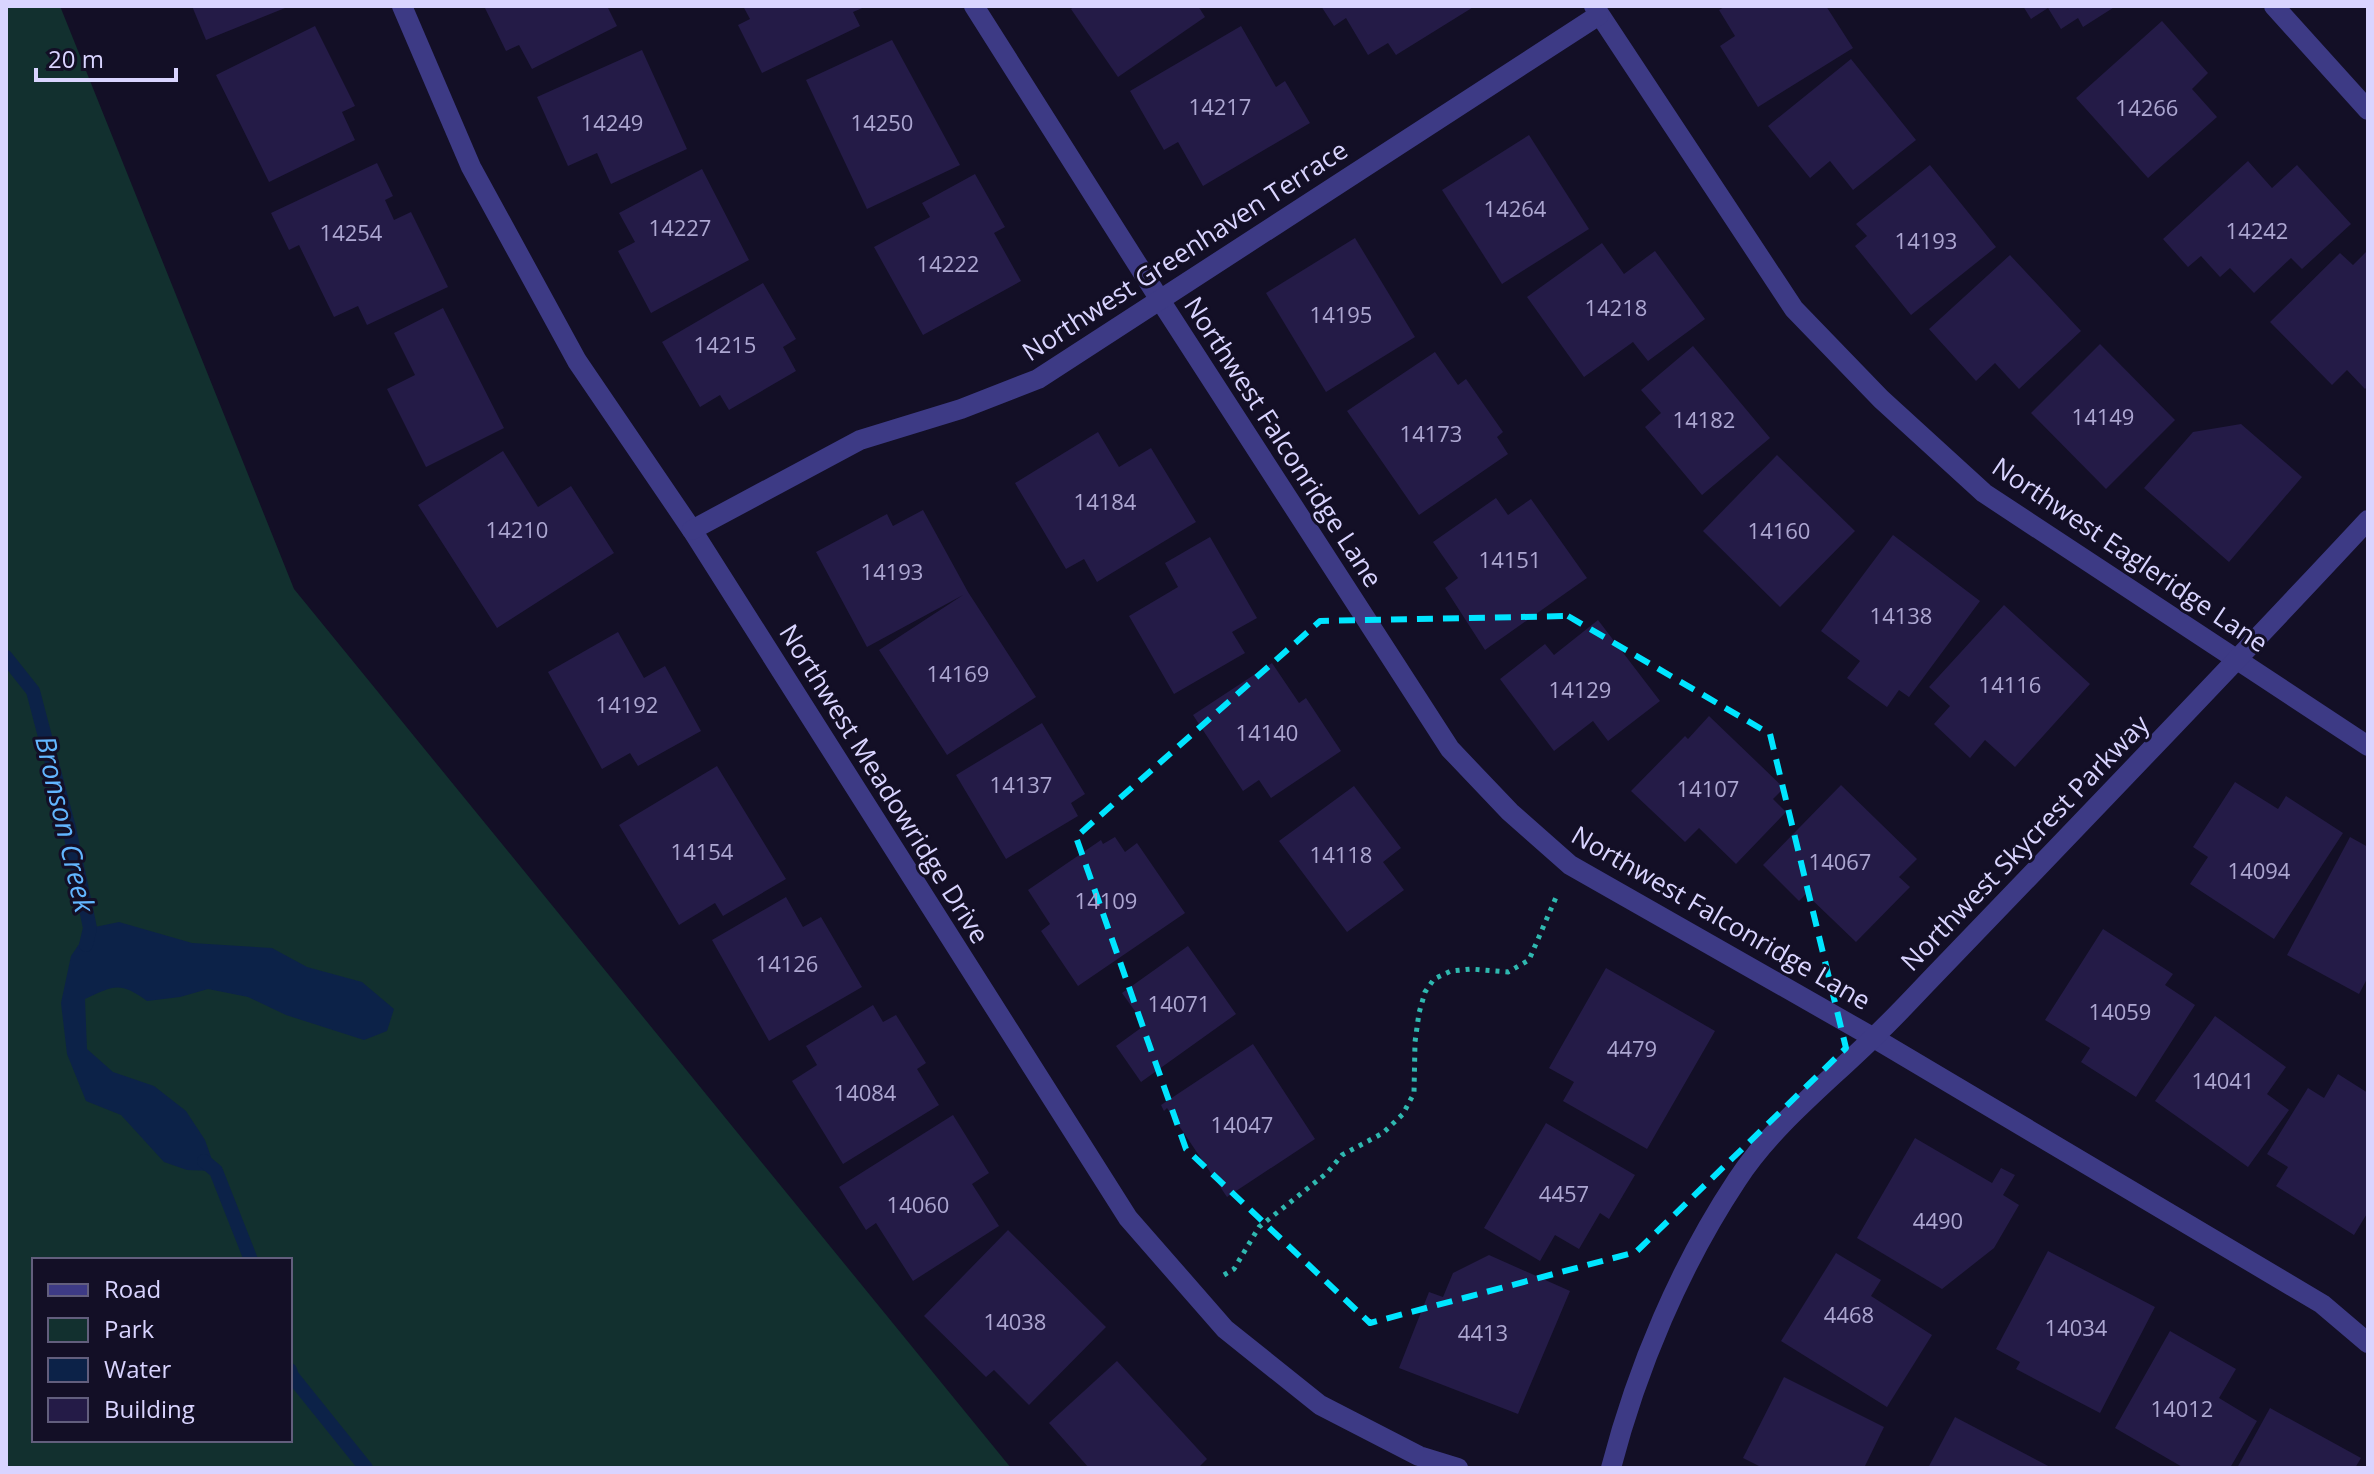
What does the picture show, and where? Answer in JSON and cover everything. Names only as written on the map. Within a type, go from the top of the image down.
[{"type":"street","name":"Northwest Meadowridge Drive","points":[[402,6],[471,167],[577,361],[692,530],[1128,1218],[1225,1329],[1320,1405],[1419,1456],[1458,1468]]},
{"type":"street","name":"Northwest Falconridge Lane","points":[[974,6],[1450,749],[1510,812],[1570,865],[1874,1038],[2322,1304],[2368,1343]]},
{"type":"street","points":[[2274,6],[2368,110]]},
{"type":"street","name":"Northwest Greenhaven Terrace","points":[[692,530],[860,440],[961,409],[1038,379],[1596,10]]},
{"type":"street","name":"Northwest Eagleridge Lane","points":[[1596,10],[1794,309],[1881,399],[1984,493],[2368,746]]},
{"type":"street","name":"Northwest Skycrest Parkway","points":[[1611,1468],[1623,1421],[1658,1332],[1702,1237],[1731,1189],[1787,1118],[1874,1038],[2239,659],[2368,520]]},
{"type":"path","points":[[1194,1293],[1234,1269],[1259,1227],[1327,1173],[1342,1155],[1383,1133],[1403,1114],[1414,1093],[1415,1042],[1425,992],[1434,979],[1451,971],[1508,972],[1529,960],[1570,865]]},
{"type":"highlighted area","points":[[1568,616],[1770,734],[1846,1048],[1636,1252],[1370,1323],[1186,1149],[1076,837],[1320,621]]},
{"type":"green space","points":[[6,6],[60,6],[294,589],[1011,1468],[6,1468]]},
{"type":"water","points":[[119,922],[192,943],[272,948],[307,967],[362,982],[394,1009],[387,1031],[364,1040],[286,1015],[248,997],[208,989],[180,997],[147,1001],[130,990],[116,988],[85,999],[87,1049],[113,1072],[154,1086],[186,1111],[205,1140],[216,1171],[187,1170],[164,1162],[121,1115],[86,1101],[67,1054],[61,1003],[71,956],[90,928]]},
{"type":"building","points":[[192,6],[290,6],[206,40]]},
{"type":"building","points":[[484,6],[607,6],[617,26],[532,69],[519,45],[506,51]]},
{"type":"building","points":[[743,6],[867,6],[853,12],[860,26],[762,73],[738,25],[750,19]]},
{"type":"building","points":[[1075,6],[1198,6],[1205,17],[1118,77],[1071,9]]},
{"type":"building","points":[[1321,6],[1475,6],[1396,55],[1388,43],[1368,55],[1346,18],[1334,26]]},
{"type":"building","points":[[1726,6],[1826,6],[1853,48],[1758,107],[1720,46],[1735,36],[1719,10]]},
{"type":"building","points":[[2023,6],[2116,6],[2083,27],[2078,18],[2061,29],[2048,8],[2031,19]]},
{"type":"building","points":[[2162,21],[2208,73],[2192,89],[2217,117],[2148,178],[2076,98]]},
{"type":"building","points":[[315,26],[355,106],[342,112],[355,140],[269,182],[216,75]]},
{"type":"building","points":[[1241,26],[1276,87],[1285,81],[1310,123],[1203,186],[1178,142],[1164,150],[1130,91]]},
{"type":"building","points":[[892,40],[960,165],[867,209],[806,80]]},
{"type":"building","points":[[642,50],[687,149],[611,184],[597,153],[568,166],[537,97]]},
{"type":"building","points":[[1851,59],[1916,140],[1853,190],[1830,161],[1810,178],[1768,126]]},
{"type":"building","points":[[1529,135],[1589,229],[1502,284],[1442,190]]},
{"type":"building","points":[[2248,161],[2272,188],[2297,165],[2351,224],[2302,269],[2291,258],[2254,293],[2230,268],[2220,277],[2201,256],[2188,267],[2163,239]]},
{"type":"building","points":[[377,163],[393,196],[385,200],[394,220],[411,212],[448,287],[367,325],[358,306],[334,317],[299,245],[289,250],[271,213]]},
{"type":"building","points":[[1930,165],[1996,247],[1911,315],[1855,246],[1867,236],[1856,224]]},
{"type":"building","points":[[702,169],[749,260],[651,313],[618,251],[635,242],[619,213]]},
{"type":"building","points":[[975,174],[1005,227],[994,233],[1021,281],[923,335],[874,247],[930,217],[922,203]]},
{"type":"building","points":[[1355,238],[1415,337],[1326,392],[1266,293]]},
{"type":"building","points":[[1602,243],[1624,274],[1655,251],[1705,319],[1648,361],[1633,342],[1584,377],[1527,297]]},
{"type":"building","points":[[2366,252],[2368,386],[2365,389],[2347,370],[2332,385],[2270,322],[2340,253],[2353,265]]},
{"type":"building","points":[[2010,255],[2081,331],[2019,389],[1995,363],[1976,381],[1929,329]]},
{"type":"building","points":[[763,283],[796,339],[783,347],[796,371],[729,410],[720,395],[700,407],[662,342]]},
{"type":"building","points":[[443,308],[504,428],[426,467],[387,389],[415,375],[394,333]]},
{"type":"building","points":[[2100,344],[2175,420],[2106,489],[2031,413]]},
{"type":"building","points":[[1693,346],[1770,438],[1702,495],[1645,427],[1661,413],[1641,390]]},
{"type":"building","points":[[1435,352],[1458,385],[1466,379],[1503,432],[1497,437],[1508,454],[1419,515],[1347,411]]},
{"type":"building","points":[[2241,424],[2302,477],[2229,562],[2144,488],[2193,432]]},
{"type":"building","points":[[1098,432],[1119,467],[1151,448],[1196,522],[1097,582],[1084,559],[1066,569],[1015,483]]},
{"type":"building","points":[[503,451],[538,507],[571,486],[614,553],[497,628],[418,505]]},
{"type":"building","points":[[1777,455],[1855,531],[1780,607],[1703,531]]},
{"type":"building","points":[[1496,498],[1508,515],[1531,499],[1587,578],[1485,650],[1445,588],[1458,578],[1433,542]]},
{"type":"building","points":[[923,510],[968,592],[1036,697],[947,755],[879,650],[963,595],[867,647],[816,552],[887,514],[893,526]]},
{"type":"building","points":[[1893,535],[1980,601],[1909,697],[1899,690],[1887,707],[1847,678],[1860,661],[1821,631]]},
{"type":"building","points":[[1210,537],[1257,618],[1232,632],[1245,653],[1174,694],[1129,616],[1178,587],[1165,563]]},
{"type":"building","points":[[2004,605],[2090,684],[2015,767],[1985,740],[1970,758],[1934,724],[1950,706],[1929,687]]},
{"type":"building","points":[[1598,620],[1660,701],[1608,741],[1593,721],[1554,751],[1500,679],[1545,644],[1554,655]]},
{"type":"building","points":[[618,632],[644,678],[665,666],[701,731],[638,766],[630,753],[602,769],[548,672]]},
{"type":"building","points":[[1272,663],[1299,703],[1306,698],[1341,751],[1271,798],[1259,780],[1243,791],[1193,715]]},
{"type":"building","points":[[1709,716],[1784,788],[1773,799],[1786,812],[1736,864],[1699,828],[1685,842],[1631,791]]},
{"type":"building","points":[[1042,723],[1085,794],[1071,803],[1078,816],[1006,859],[956,775]]},
{"type":"building","points":[[717,766],[786,879],[723,916],[715,903],[679,925],[619,825]]},
{"type":"building","points":[[2235,782],[2278,809],[2286,796],[2343,833],[2274,939],[2190,884],[2208,857],[2193,847]]},
{"type":"building","points":[[1841,785],[1917,859],[1899,877],[1910,887],[1856,942],[1806,894],[1799,901],[1763,865]]},
{"type":"building","points":[[1354,786],[1401,848],[1383,862],[1404,890],[1347,932],[1279,841]]},
{"type":"building","points":[[1115,837],[1125,852],[1137,843],[1185,913],[1078,986],[1041,931],[1050,924],[1028,890],[1101,840],[1103,844]]},
{"type":"building","points":[[2350,837],[2368,847],[2368,977],[2359,994],[2287,955]]},
{"type":"building","points":[[786,897],[803,927],[821,917],[862,987],[769,1041],[712,940]]},
{"type":"building","points":[[2103,929],[2173,974],[2165,985],[2195,1005],[2136,1097],[2081,1062],[2090,1048],[2045,1020]]},
{"type":"building","points":[[1188,946],[1236,1014],[1141,1082],[1116,1046],[1145,1025],[1122,993]]},
{"type":"building","points":[[1606,968],[1715,1031],[1647,1149],[1563,1101],[1574,1082],[1549,1068]]},
{"type":"building","points":[[873,1005],[883,1022],[896,1015],[926,1063],[917,1069],[939,1105],[843,1164],[792,1081],[817,1065],[806,1046]]},
{"type":"building","points":[[2215,1016],[2286,1067],[2267,1094],[2289,1110],[2248,1167],[2155,1101]]},
{"type":"building","points":[[1253,1044],[1315,1139],[1227,1197],[1167,1108],[1164,1111],[1161,1105]]},
{"type":"building","points":[[2338,1074],[2368,1093],[2368,1212],[2354,1235],[2276,1186],[2288,1167],[2267,1154],[2308,1088],[2324,1098]]},
{"type":"building","points":[[953,1115],[989,1173],[972,1184],[999,1226],[913,1281],[876,1223],[866,1230],[839,1187]]},
{"type":"building","points":[[1546,1123],[1635,1175],[1609,1219],[1600,1213],[1579,1249],[1555,1235],[1540,1261],[1484,1228]]},
{"type":"building","points":[[1915,1138],[1992,1183],[2001,1168],[2015,1175],[2003,1195],[2019,1205],[1994,1248],[1942,1289],[1857,1238]]},
{"type":"building","points":[[1008,1230],[1106,1327],[1029,1405],[994,1370],[986,1377],[924,1316]]},
{"type":"building","points":[[2048,1251],[2155,1307],[2100,1413],[2016,1369],[2020,1362],[1996,1349]]},
{"type":"building","points":[[1836,1253],[1881,1280],[1871,1296],[1932,1335],[1887,1407],[1781,1341]]},
{"type":"building","points":[[1489,1255],[1570,1291],[1518,1414],[1399,1368],[1429,1292],[1443,1297],[1453,1273]]},
{"type":"building","points":[[2170,1331],[2236,1369],[2219,1398],[2257,1421],[2230,1468],[2184,1468],[2115,1428]]},
{"type":"building","points":[[1117,1361],[1207,1459],[1198,1468],[1089,1468],[1049,1423]]},
{"type":"building","points":[[1784,1377],[1884,1427],[1864,1468],[1763,1468],[1743,1458]]},
{"type":"building","points":[[2270,1408],[2361,1458],[2355,1468],[2237,1468]]},
{"type":"building","points":[[1955,1417],[2052,1468],[1928,1468]]},
{"type":"waterway","name":"Bronson Creek","points":[[6,657],[33,691],[69,828],[90,928],[86,945]]},
{"type":"waterway","name":"Bronson Creek","points":[[204,1161],[216,1171],[250,1258]]},
{"type":"waterway","name":"Bronson Creek","points":[[292,1376],[366,1468]]}]
